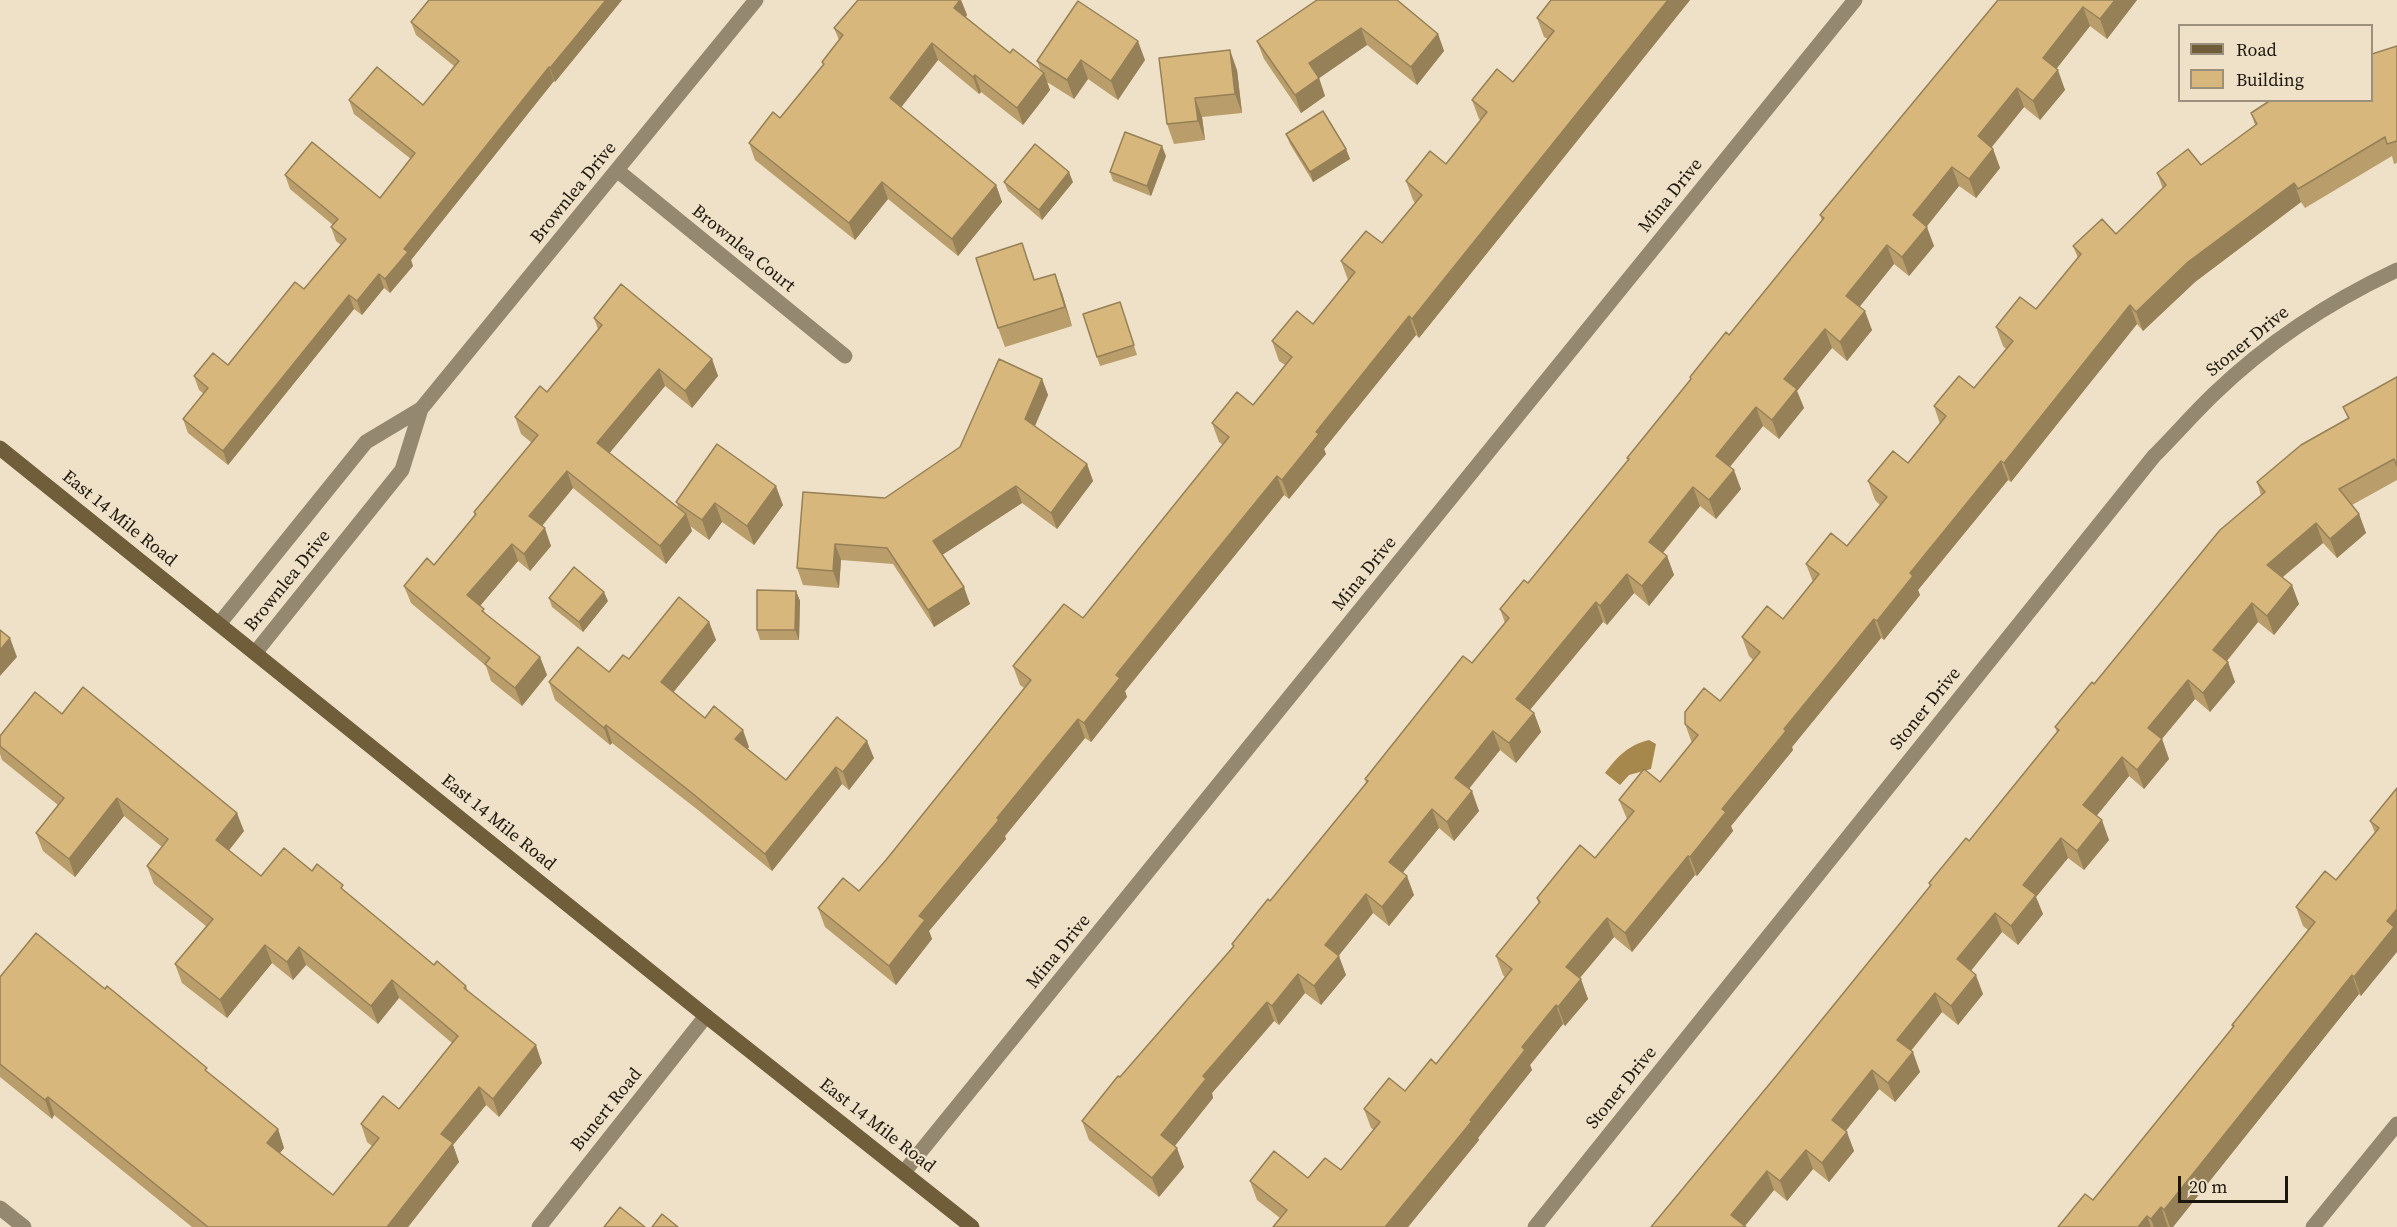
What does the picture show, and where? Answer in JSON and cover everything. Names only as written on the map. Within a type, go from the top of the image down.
[{"type":"main road","name":"East 14 Mile Road","points":[[0,448],[972,1227]]},
{"type":"street","name":"Brownlea Drive","points":[[219,624],[366,442],[421,409],[756,0]]},
{"type":"street","name":"Mina Drive","points":[[904,1172],[1855,0]]},
{"type":"street","name":"Brownlea Court","points":[[618,171],[845,356]]},
{"type":"street","name":"Stoner Drive","points":[[1535,1227],[2154,456],[2216,392],[2268,349],[2309,319],[2369,283],[2397,270]]},
{"type":"street","name":"Brownlea Drive","points":[[255,653],[402,470],[421,409]]},
{"type":"street","name":"Bunert Road","points":[[538,1227],[706,1016]]},
{"type":"street","points":[[2313,1227],[2397,1124]]},
{"type":"street","points":[[0,1208],[24,1227]]},
{"type":"shaded area","points":[[1649,740],[1656,744],[1651,769],[1629,775],[1620,785],[1605,773],[1624,752]]},
{"type":"building","points":[[429,0],[606,0],[549,67],[404,249],[408,252],[385,279],[379,274],[357,301],[349,295],[223,451],[183,419],[208,388],[194,376],[213,353],[228,365],[295,282],[304,289],[346,239],[331,227],[338,219],[285,175],[312,142],[380,198],[415,153],[349,100],[377,67],[423,105],[459,61],[411,22]]},
{"type":"building","points":[[858,0],[960,0],[954,8],[1010,53],[1013,49],[1044,73],[1017,108],[975,75],[973,77],[932,43],[890,98],[996,185],[952,239],[882,182],[849,223],[749,143],[773,112],[780,118],[824,64],[822,62],[843,35],[834,28]]},
{"type":"building","points":[[1317,0],[1397,0],[1438,34],[1411,67],[1361,28],[1309,63],[1319,78],[1295,95],[1257,41]]},
{"type":"building","points":[[1551,0],[1668,0],[1412,319],[1409,316],[1316,432],[1319,434],[1282,480],[1277,476],[1194,578],[1116,675],[1120,678],[1084,723],[1078,719],[997,818],[999,820],[919,916],[925,920],[889,966],[818,908],[843,878],[859,891],[886,860],[1031,680],[1013,666],[1064,604],[1083,618],[1229,437],[1212,423],[1237,392],[1253,405],[1292,357],[1272,341],[1297,311],[1313,324],[1355,272],[1341,261],[1366,231],[1382,243],[1422,195],[1406,181],[1430,151],[1446,164],[1487,112],[1472,100],[1497,69],[1513,82],[1554,31],[1537,18]]},
{"type":"building","points":[[1998,0],[2115,0],[2100,19],[2083,7],[2043,58],[2058,70],[2033,101],[2017,88],[1978,136],[1993,149],[1969,179],[1952,167],[1913,215],[1927,227],[1902,257],[1887,245],[1846,296],[1865,311],[1840,342],[1825,329],[1784,379],[1797,389],[1772,420],[1756,407],[1716,456],[1734,470],[1709,500],[1693,487],[1649,542],[1667,556],[1642,586],[1627,574],[1600,606],[1596,602],[1516,699],[1534,713],[1509,743],[1493,731],[1455,778],[1472,791],[1447,822],[1432,809],[1389,862],[1407,876],[1382,907],[1366,894],[1325,945],[1339,956],[1314,986],[1298,974],[1272,1006],[1267,1002],[1203,1076],[1206,1079],[1161,1135],[1177,1148],[1152,1178],[1082,1121],[1118,1076],[1120,1077],[1234,946],[1232,944],[1268,899],[1270,901],[1368,781],[1365,779],[1463,656],[1472,663],[1509,618],[1500,609],[1524,580],[1528,583],[1629,459],[1627,458],[1726,332],[1729,335],[1824,218],[1820,215]]},
{"type":"building","points":[[1078,1],[1138,41],[1111,81],[1081,60],[1067,80],[1037,61]]},
{"type":"building","points":[[2397,46],[2397,141],[2387,144],[2385,137],[2298,189],[2294,183],[2188,262],[2136,312],[2130,305],[2004,463],[2001,461],[1910,573],[1913,576],[1877,621],[1874,619],[1784,729],[1786,731],[1722,809],[1726,812],[1690,857],[1688,856],[1625,933],[1607,918],[1566,967],[1581,979],[1558,1007],[1556,1005],[1522,1047],[1525,1050],[1470,1120],[1472,1121],[1385,1227],[1273,1227],[1287,1210],[1250,1181],[1274,1151],[1308,1178],[1325,1158],[1341,1170],[1380,1122],[1364,1109],[1389,1078],[1405,1091],[1431,1059],[1436,1064],[1512,969],[1496,956],[1540,902],[1537,898],[1580,845],[1595,858],[1634,811],[1619,800],[1644,769],[1660,782],[1698,735],[1685,724],[1685,712],[1704,688],[1720,701],[1760,652],[1742,637],[1767,606],[1783,619],[1819,574],[1806,564],[1831,533],[1847,546],[1887,497],[1868,481],[1893,451],[1908,463],[1946,416],[1934,406],[1959,376],[1974,388],[2013,341],[1996,327],[2020,297],[2036,309],[2081,254],[2073,246],[2102,219],[2116,234],[2166,185],[2157,173],[2188,149],[2201,165],[2257,124],[2251,113],[2268,102],[2373,102],[2373,54]]},
{"type":"building","points":[[1230,50],[1235,94],[1195,98],[1198,121],[1167,124],[1159,58]]},
{"type":"building","points":[[1323,111],[1346,149],[1310,172],[1286,134]]},
{"type":"building","points":[[1125,132],[1162,146],[1147,186],[1110,172]]},
{"type":"building","points":[[1035,144],[1069,172],[1039,210],[1004,182]]},
{"type":"building","points":[[1022,243],[1034,280],[1055,274],[1065,307],[998,328],[976,258]]},
{"type":"building","points":[[621,284],[712,359],[685,391],[659,369],[597,443],[686,514],[660,546],[567,471],[529,516],[545,528],[524,554],[512,544],[467,595],[484,609],[482,611],[540,657],[515,688],[485,664],[490,658],[404,586],[427,558],[434,565],[476,514],[474,512],[538,435],[515,417],[540,386],[547,392],[602,325],[594,318]]},
{"type":"building","points":[[1120,302],[1134,345],[1097,357],[1083,314]]},
{"type":"building","points":[[999,359],[1042,379],[1025,419],[1087,464],[1051,513],[1016,486],[933,541],[964,587],[928,610],[887,548],[835,544],[833,571],[797,568],[803,492],[885,498],[960,447]]},
{"type":"building","points":[[2397,377],[2397,466],[2394,459],[2339,489],[2359,514],[2330,539],[2316,523],[2267,565],[2292,585],[2267,616],[2252,603],[2213,650],[2228,662],[2203,693],[2188,680],[2148,728],[2162,739],[2137,770],[2122,757],[2083,805],[2102,820],[2077,851],[2061,838],[2023,885],[2036,895],[2011,926],[1995,913],[1957,959],[1976,975],[1951,1006],[1935,993],[1897,1040],[1913,1052],[1888,1083],[1872,1070],[1832,1120],[1847,1132],[1822,1163],[1806,1150],[1780,1181],[1767,1171],[1731,1215],[1746,1227],[1651,1227],[1931,885],[1929,883],[1966,838],[1969,841],[2059,730],[2055,727],[2092,682],[2094,684],[2220,530],[2265,492],[2257,482],[2301,445],[2349,418],[2343,407]]},
{"type":"building","points":[[717,444],[776,486],[747,526],[715,503],[702,520],[676,502]]},
{"type":"building","points":[[574,567],[604,592],[579,622],[549,598]]},
{"type":"building","points":[[757,590],[796,591],[795,630],[757,630]]},
{"type":"building","points":[[679,597],[709,622],[661,682],[705,718],[714,706],[743,730],[735,739],[786,780],[837,717],[867,741],[843,772],[836,767],[765,854],[692,793],[606,725],[604,728],[549,682],[578,647],[609,672],[623,655],[629,659]]},
{"type":"building","points":[[0,630],[10,638],[0,650]]},
{"type":"building","points":[[83,687],[237,813],[216,840],[261,876],[284,848],[312,871],[317,864],[343,885],[341,888],[434,965],[437,961],[466,986],[464,988],[536,1045],[493,1099],[479,1087],[441,1134],[453,1143],[387,1227],[208,1227],[48,1097],[45,1100],[0,1064],[0,977],[36,933],[105,989],[107,986],[278,1129],[267,1143],[333,1195],[379,1138],[361,1124],[383,1096],[399,1109],[458,1036],[392,980],[371,1006],[299,947],[287,962],[265,945],[220,1000],[175,964],[213,919],[147,866],[168,839],[117,798],[69,859],[36,833],[64,798],[0,746],[0,736],[35,692],[62,714]]},
{"type":"building","points":[[2397,788],[2397,909],[2387,921],[2394,927],[2354,977],[2352,975],[2164,1210],[2161,1207],[2151,1219],[2147,1216],[2138,1227],[2058,1227],[2085,1194],[2093,1200],[2315,922],[2296,907],[2325,871],[2336,880],[2379,828],[2370,821]]},
{"type":"building","points":[[620,1207],[645,1227],[604,1227]]},
{"type":"building","points":[[662,1214],[678,1227],[652,1227]]}]
